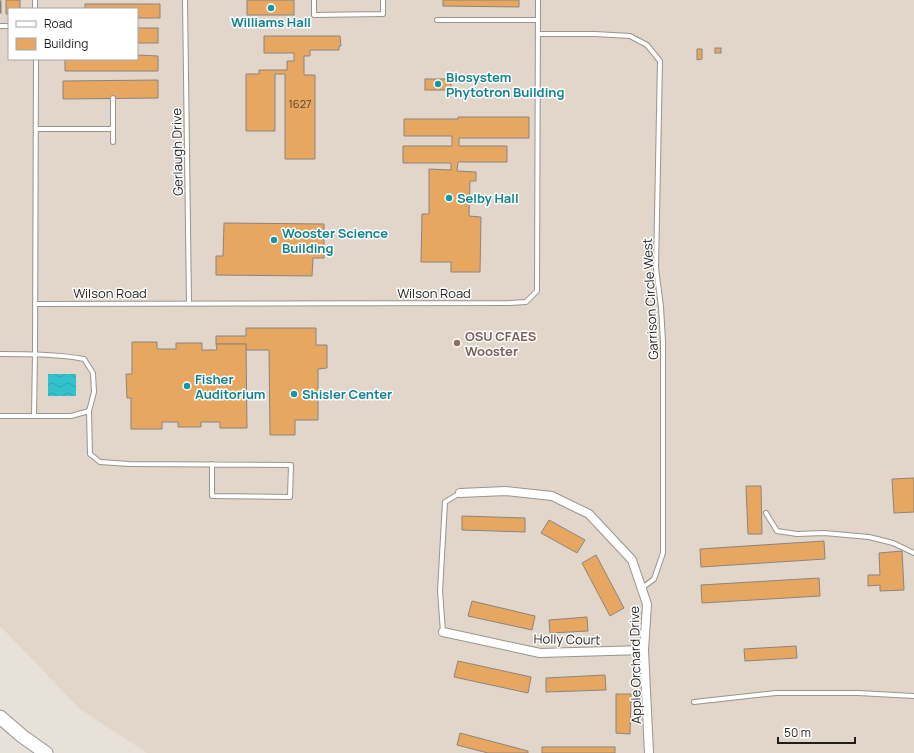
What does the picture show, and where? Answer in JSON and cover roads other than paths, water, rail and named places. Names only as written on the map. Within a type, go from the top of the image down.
[{"type":"main road","points":[[0,717],[22,736],[46,753]]},
{"type":"street","name":"Apple Orchard Drive","points":[[460,493],[506,491],[552,496],[589,514],[632,560],[647,604],[644,650],[649,753]]},
{"type":"street","name":"Holly Court","points":[[443,632],[540,653],[644,650]]},
{"type":"lane","name":"Gerlaugh Drive","points":[[185,0],[190,303]]},
{"type":"lane","points":[[314,0],[314,14],[332,15],[384,14],[383,0]]},
{"type":"lane","name":"Wilson Road","points":[[35,304],[526,302],[537,291],[538,0]]},
{"type":"lane","points":[[437,20],[538,20]]},
{"type":"lane","name":"Garrison Circle West","points":[[538,34],[595,34],[630,36],[647,45],[660,61],[656,268],[664,341],[663,553],[654,579],[642,588]]},
{"type":"lane","points":[[34,416],[36,60]]},
{"type":"lane","points":[[113,98],[113,142]]},
{"type":"lane","points":[[36,129],[113,129]]},
{"type":"lane","points":[[0,354],[35,354],[84,359],[93,373],[94,392],[89,410],[90,454],[100,462],[129,464],[212,464],[291,465],[290,497],[212,496],[212,464]]},
{"type":"lane","points":[[0,416],[71,416],[89,410]]},
{"type":"lane","points":[[443,632],[440,591],[445,502],[460,493]]},
{"type":"lane","points":[[766,513],[778,531],[798,534],[824,533],[869,537],[893,543],[914,553]]},
{"type":"lane","points":[[694,702],[776,692],[858,692],[914,696]]},
{"type":"water","points":[[48,374],[76,374],[76,396],[48,396]]},
{"type":"place","name":"Williams Hall","points":[[271,8]]},
{"type":"place","name":"Biosystem Phytotron Building","points":[[438,84]]},
{"type":"place","name":"Selby Hall","points":[[449,198]]},
{"type":"place","name":"Wooster Science Building","points":[[274,240]]},
{"type":"place","name":"OSU CFAES Wooster","points":[[457,343]]},
{"type":"place","name":"Fisher Auditorium","points":[[187,386]]},
{"type":"place","name":"Shisler Center","points":[[294,394]]}]
